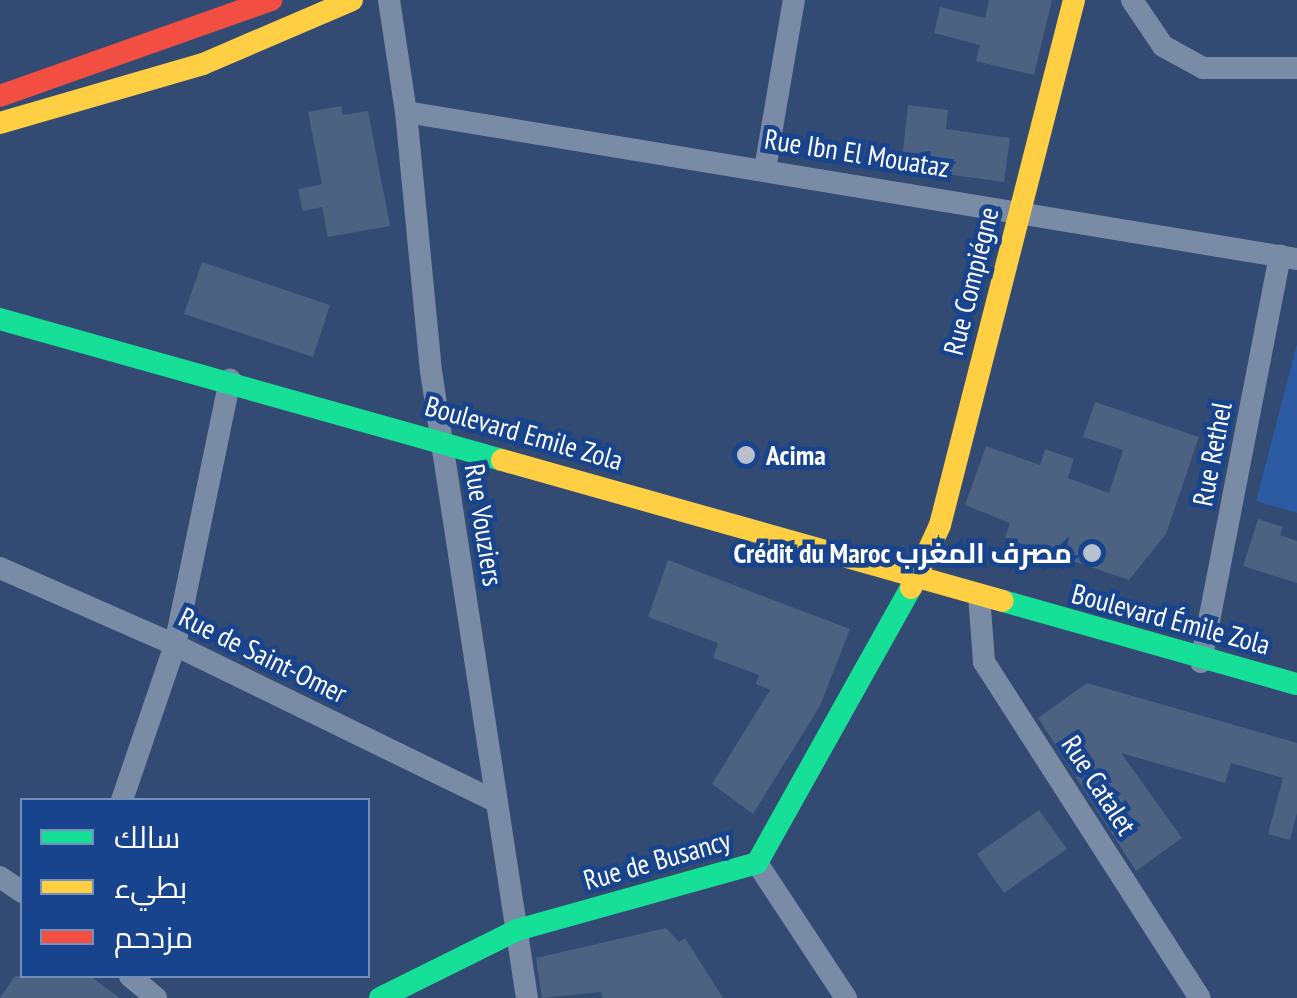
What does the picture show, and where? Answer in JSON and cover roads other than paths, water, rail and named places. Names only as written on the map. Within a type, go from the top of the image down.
[{"type":"street","points":[[0,96],[271,0]]},
{"type":"street","points":[[0,123],[203,64],[352,0]]},
{"type":"street","name":"Rue Vouziers","points":[[388,0],[406,112],[442,442],[527,998]]},
{"type":"street","points":[[765,168],[794,0]]},
{"type":"street","name":"Rue Compiégne","points":[[920,575],[940,525],[1074,0]]},
{"type":"street","points":[[1132,0],[1162,46],[1203,68],[1297,68]]},
{"type":"street","name":"Rue Ibn El Mouataz","points":[[406,112],[765,168],[1288,258]]},
{"type":"street","name":"Rue Rethel","points":[[1201,662],[1288,258]]},
{"type":"street","name":"Boulevard Emile Zola","points":[[0,319],[920,575],[1030,611]]},
{"type":"street","points":[[123,798],[175,645],[230,380]]},
{"type":"street","name":"Rue de Saint-Omer","points":[[0,568],[175,645],[497,802]]},
{"type":"street","name":"Rue de Busancy","points":[[380,998],[517,930],[757,862],[920,575]]},
{"type":"street","name":"Rue Catalet","points":[[978,595],[984,662],[1200,998]]},
{"type":"street","name":"Boulevard Émile Zola","points":[[1030,611],[1201,662],[1297,684]]},
{"type":"street","points":[[757,862],[846,998]]},
{"type":"street","points":[[132,978],[156,998]]},
{"type":"place","name":"Acima","points":[[746,455]]},
{"type":"place","name":"Crédit du Maroc مصرف المغرب","points":[[1092,553]]}]
